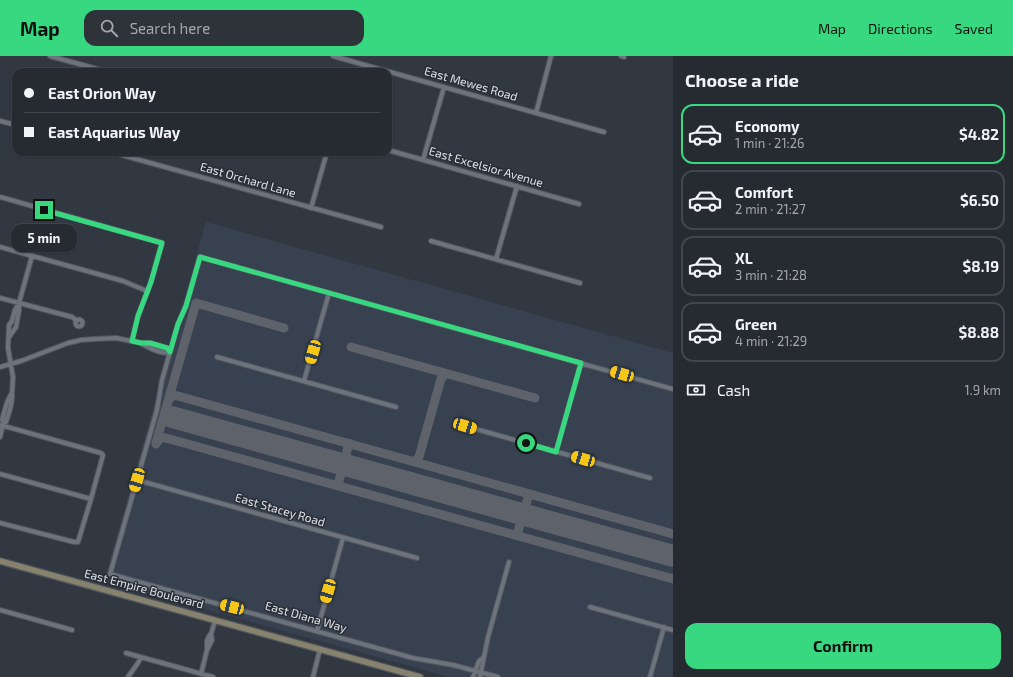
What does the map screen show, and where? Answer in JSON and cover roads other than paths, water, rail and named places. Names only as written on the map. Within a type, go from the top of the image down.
[{"type":"street","points":[[50,56],[95,68]]},
{"type":"street","name":"East Mewes Road","points":[[333,56],[353,59],[382,68]]},
{"type":"street","points":[[536,113],[551,56]]},
{"type":"street","name":"East Mewes Road","points":[[392,71],[604,132]]},
{"type":"street","points":[[423,160],[444,87]]},
{"type":"street","points":[[0,121],[12,125]]},
{"type":"street","name":"East Excelsior Avenue","points":[[392,151],[579,204]]},
{"type":"street","name":"East Orchard Lane","points":[[133,156],[381,227]]},
{"type":"street","points":[[311,208],[326,156]]},
{"type":"street","points":[[496,260],[517,186]]},
{"type":"street","points":[[0,197],[162,243],[138,316],[132,341]]},
{"type":"street","points":[[431,241],[580,283]]},
{"type":"street","points":[[0,247],[123,281],[147,291]]},
{"type":"street","points":[[0,437],[2,420],[7,410],[11,408],[12,399],[13,377],[8,348],[9,337],[16,327],[13,323],[19,310],[19,303],[32,256]]},
{"type":"street","points":[[137,480],[157,410],[160,386],[200,257],[673,389]]},
{"type":"street","points":[[304,381],[329,293]]},
{"type":"street","points":[[0,298],[72,317],[76,320]]},
{"type":"street","points":[[0,366],[11,364],[68,343],[81,340],[116,338],[141,343],[150,343],[167,348],[170,352]]},
{"type":"street","points":[[216,357],[396,407]]},
{"type":"street","points":[[556,452],[581,363]]},
{"type":"street","points":[[0,523],[78,542],[103,458],[102,453],[2,424]]},
{"type":"street","points":[[465,426],[650,478]]},
{"type":"street","points":[[0,474],[91,499]]},
{"type":"street","name":"East Stacey Road","points":[[137,480],[417,558]]},
{"type":"street","name":"East Diana Way","points":[[137,480],[110,574],[413,658],[446,663],[475,671],[480,675],[498,677]]},
{"type":"street","points":[[317,631],[344,538]]},
{"type":"street","name":"East Empire Boulevard","points":[[0,561],[420,677]]},
{"type":"street","points":[[480,675],[488,638],[509,562]]},
{"type":"street","points":[[590,607],[673,630]]},
{"type":"street","points":[[0,610],[72,630]]},
{"type":"street","points":[[201,674],[209,642],[213,638],[211,634],[215,620]]},
{"type":"street","points":[[650,677],[664,627]]},
{"type":"street","points":[[313,677],[320,649]]},
{"type":"street","points":[[126,653],[213,677]]},
{"type":"street","points":[[128,677],[141,657]]},
{"type":"street","points":[[474,677],[479,661],[484,657]]}]
